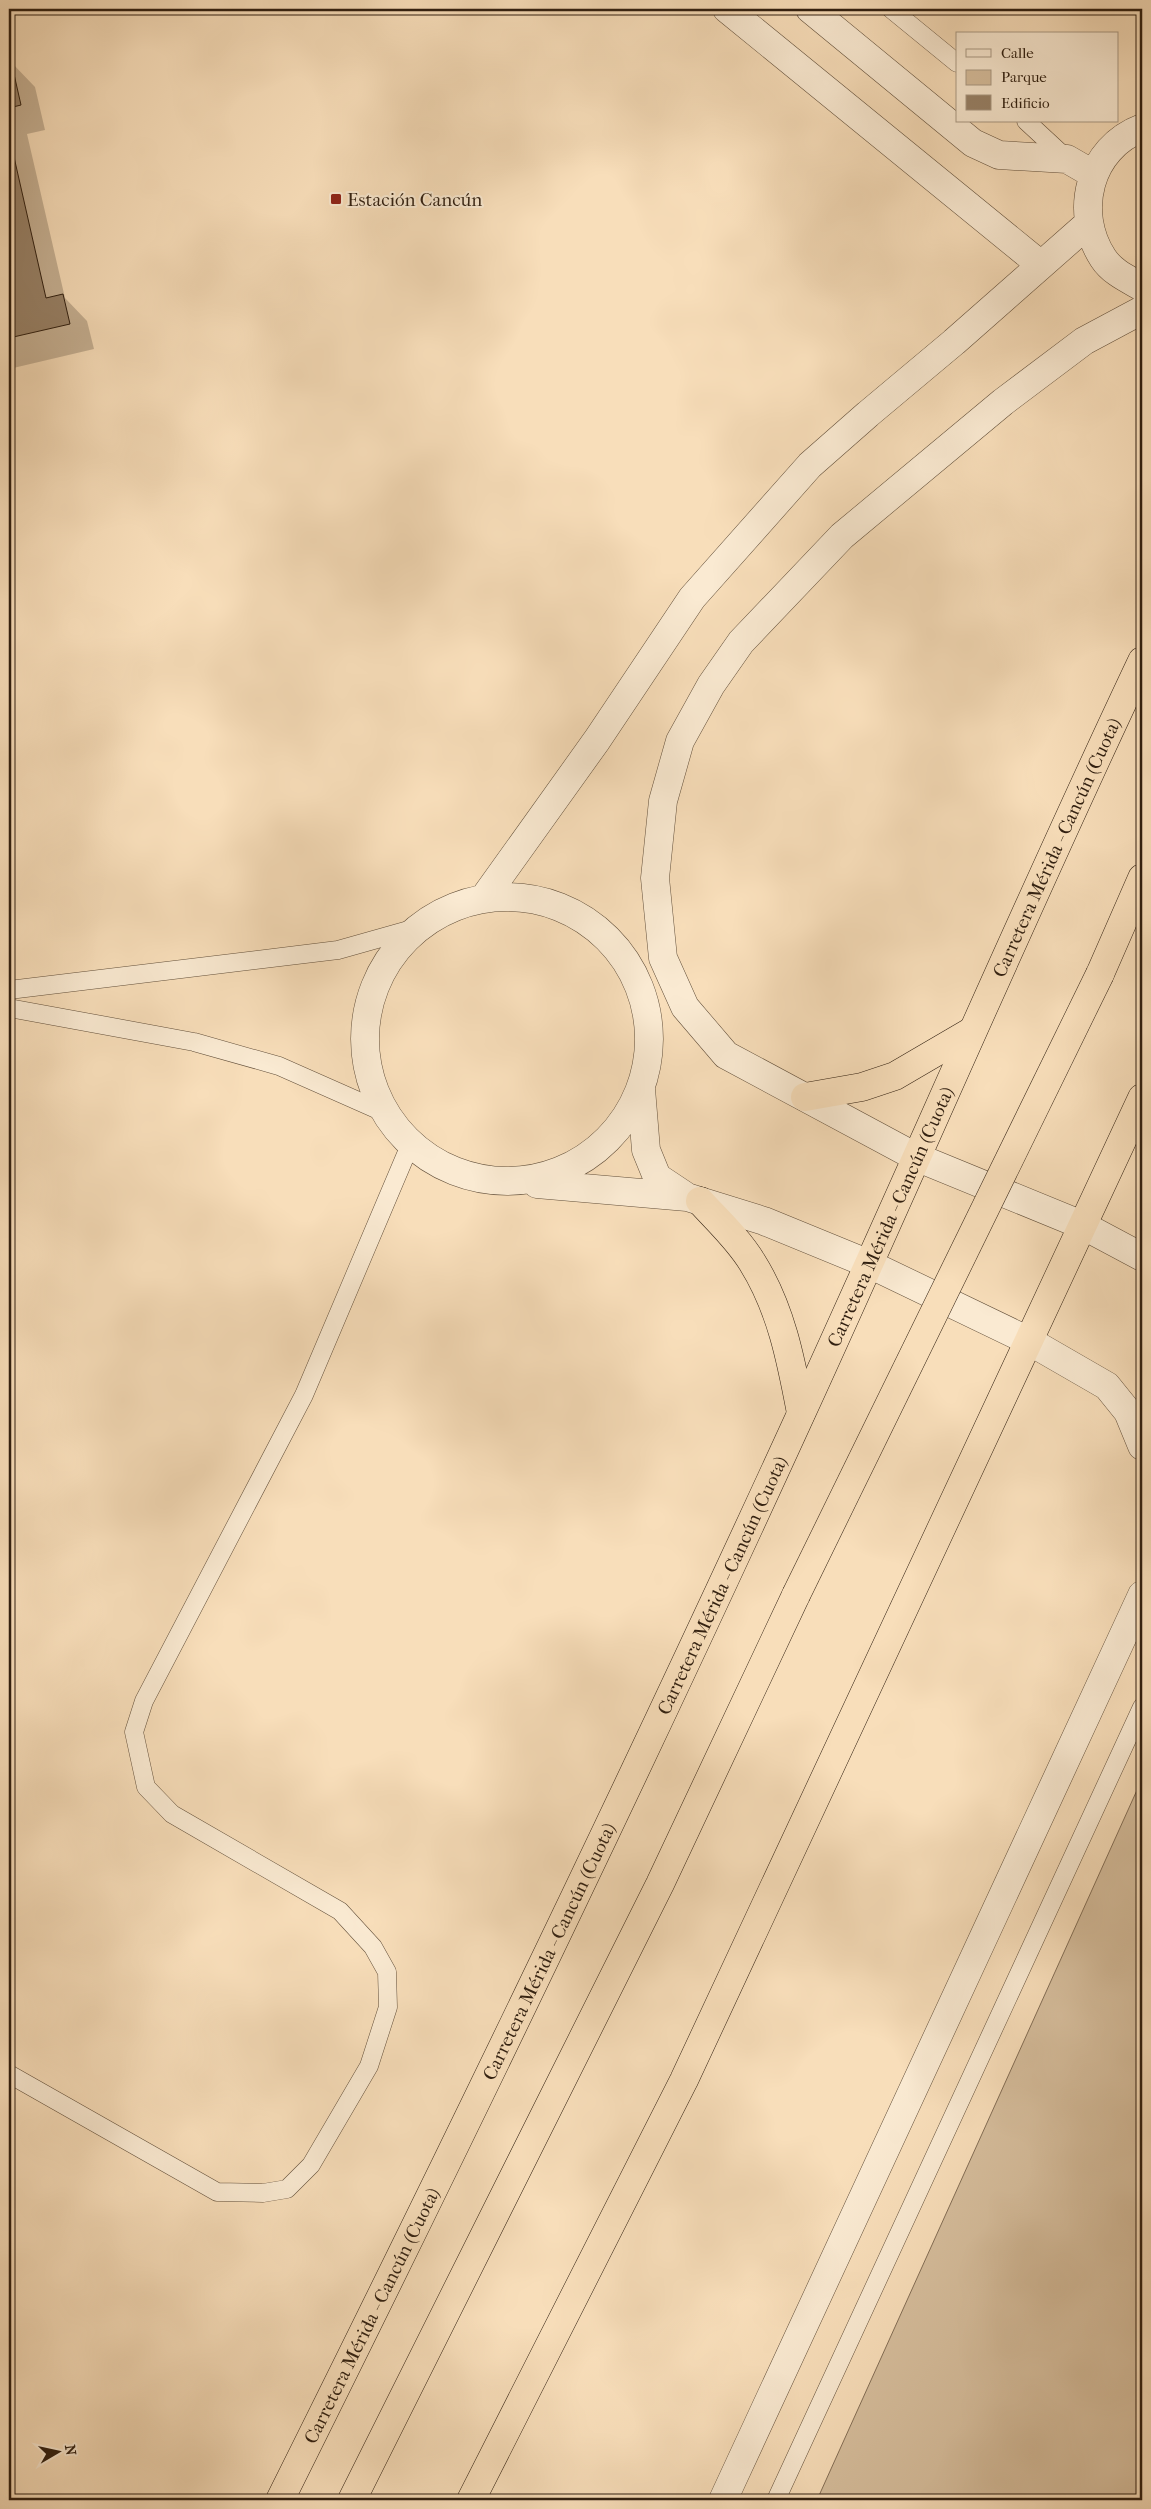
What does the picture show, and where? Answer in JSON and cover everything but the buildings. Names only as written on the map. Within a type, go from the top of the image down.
[{"type":"highway","name":"Carretera Mérida - Cancún (Cuota)","points":[[280,2500],[572,1905],[801,1413],[1060,834],[1142,661]]},
{"type":"highway","points":[[352,2500],[660,1884],[796,1595],[1100,974],[1142,878]]},
{"type":"highway","points":[[805,1097],[862,1086],[895,1076],[972,1031]]},
{"type":"highway","points":[[471,2500],[684,2080],[1142,1098]]},
{"type":"highway","points":[[694,1199],[737,1240],[765,1285],[785,1333],[801,1413]]},
{"type":"street","points":[[727,9],[1042,264]]},
{"type":"street","points":[[810,9],[973,143],[998,155],[1066,159],[1093,174]]},
{"type":"street","points":[[1142,128],[1130,133],[1108,150],[1093,174],[1087,201],[1089,229],[1103,258],[1120,275],[1142,287]]},
{"type":"street","points":[[484,898],[597,740],[692,598],[810,465],[1089,223]]},
{"type":"street","points":[[1142,310],[1084,341],[1003,402],[842,536],[741,642],[711,685],[680,741],[663,801],[655,878],[663,958],[685,1006],[726,1055],[916,1156],[1082,1225],[1142,1257]]},
{"type":"street","points":[[518,1182],[550,1176],[580,1162],[600,1148],[627,1116],[641,1087],[649,1048],[646,1008],[631,970],[607,938],[576,914],[546,902],[516,896],[484,898],[460,904],[437,914],[416,928],[388,958],[371,995],[364,1035],[368,1074],[383,1112],[410,1145],[441,1167],[478,1180],[518,1182],[694,1199],[764,1221],[869,1264],[1029,1342],[1107,1386],[1128,1412],[1142,1446]]},
{"type":"street","points":[[641,1087],[646,1150],[657,1177],[694,1199]]},
{"type":"street","points":[[723,2500],[1142,1595]]},
{"type":"lane","points":[[891,9],[956,62]]},
{"type":"lane","points":[[1027,122],[1066,159]]},
{"type":"lane","points":[[9,990],[338,950],[416,928]]},
{"type":"lane","points":[[9,1008],[203,1045],[279,1066],[383,1112]]},
{"type":"lane","points":[[9,2074],[217,2192],[263,2193],[287,2189],[311,2165],[369,2066],[388,2007],[387,1972],[373,1946],[340,1911],[172,1814],[146,1786],[134,1732],[144,1701],[304,1395],[410,1145]]},
{"type":"lane","points":[[776,2500],[1142,1708]]},
{"type":"green space","points":[[1142,1779],[1142,2500],[817,2500]]},
{"type":"place","name":"Estación Cancún","points":[[336,199]]}]
